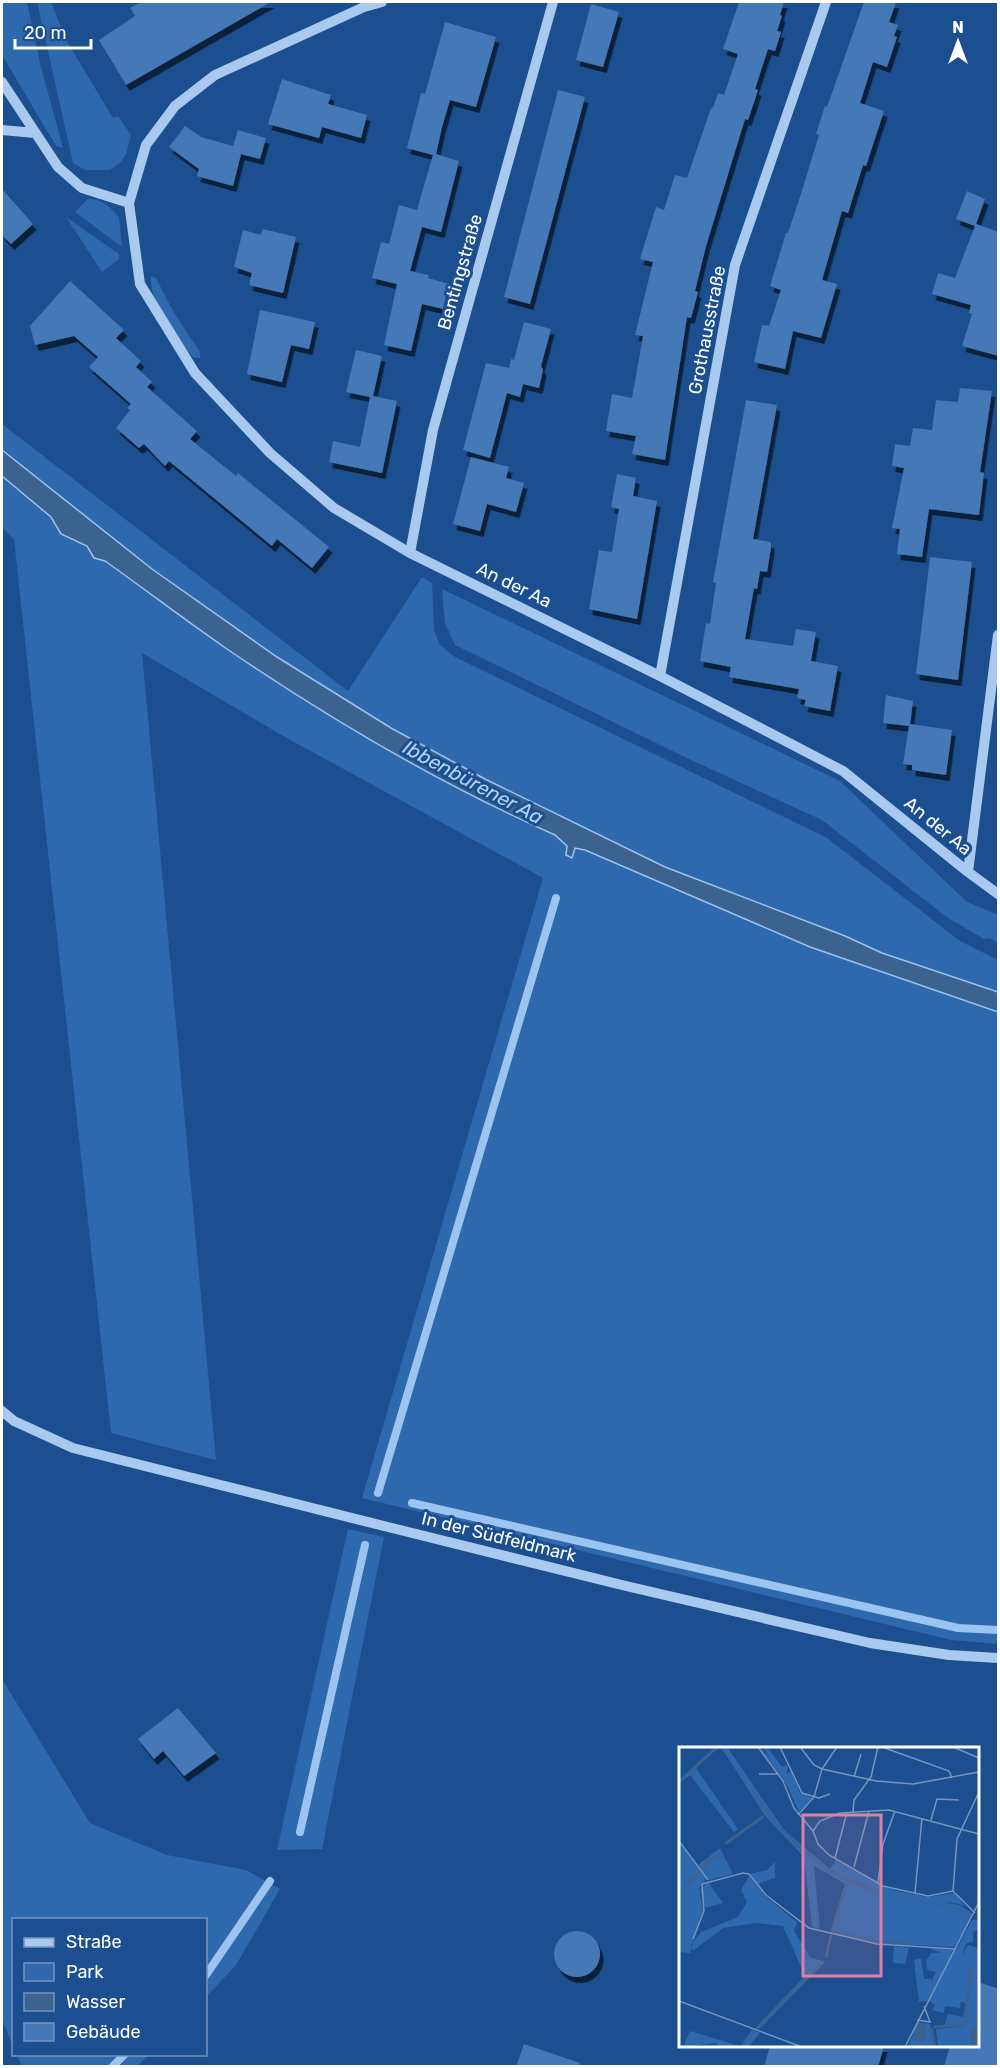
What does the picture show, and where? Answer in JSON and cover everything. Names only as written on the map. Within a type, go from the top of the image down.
[{"type":"street","points":[[2,82],[58,167],[82,188],[129,203],[146,145],[175,106],[215,75],[364,7],[382,2]]},
{"type":"street","name":"Bentingstraße","points":[[410,553],[433,430],[553,2]]},
{"type":"street","name":"Grothausstraße","points":[[660,676],[735,265],[826,2]]},
{"type":"street","points":[[2,130],[35,133]]},
{"type":"street","name":"An der Aa","points":[[129,203],[140,285],[195,373],[270,453],[334,508],[410,553],[660,676],[843,771],[968,872],[999,894]]},
{"type":"street","points":[[968,872],[999,635]]},
{"type":"street","name":"In der Südfeldmark","points":[[2,1411],[14,1421],[73,1448],[626,1586],[870,1643],[949,1655],[999,1658]]},
{"type":"green space","points":[[2,2],[27,2],[41,67],[63,148],[56,146],[2,55]]},
{"type":"green space","points":[[37,2],[51,2],[66,40],[113,118],[118,116],[131,135],[126,154],[121,162],[110,170],[85,170],[73,163]]},
{"type":"green space","points":[[88,199],[105,204],[119,217],[122,247],[75,212]]},
{"type":"green space","points":[[66,217],[119,254],[119,259],[102,272]]},
{"type":"green space","points":[[151,276],[156,278],[173,311],[200,352],[200,358],[194,358],[165,320],[154,296]]},
{"type":"green space","points":[[2,424],[348,691],[422,577],[432,583],[434,630],[440,645],[455,657],[827,838],[960,941],[998,960],[998,1644],[951,1640],[362,1498],[543,878],[285,737],[142,653],[216,1460],[111,1433],[14,539],[2,528]]},
{"type":"green space","points":[[442,589],[840,781],[967,902],[998,915],[998,943],[990,938],[984,939],[948,918],[822,820],[691,760],[455,645],[445,623]]},
{"type":"green space","points":[[348,1529],[384,1537],[322,1849],[277,1850]]},
{"type":"green space","points":[[2,1679],[90,1823],[167,1855],[246,1870],[280,1889],[236,1965],[207,1996],[207,1918],[12,1918],[12,2044],[2,2019]]},
{"type":"green space","points":[[17,2056],[148,2056],[137,2066],[22,2066]]},
{"type":"water","name":"Ibbenbürener Aa","points":[[2,450],[152,569],[277,657],[391,728],[485,779],[665,867],[845,936],[882,953],[998,992],[998,1012],[810,947],[585,850],[575,848],[572,858],[566,855],[567,846],[555,835],[470,794],[346,726],[196,628],[105,561],[94,558],[87,546],[61,534],[51,517],[2,476]]},
{"type":"building","points":[[141,2],[271,2],[126,85],[99,40],[135,16],[130,8]]},
{"type":"building","points":[[739,2],[784,2],[777,31],[781,32],[775,51],[768,49],[755,89],[758,90],[748,120],[745,119],[706,246],[695,291],[698,292],[691,318],[687,317],[665,460],[632,454],[636,436],[606,431],[612,394],[632,398],[643,336],[635,335],[653,262],[640,259],[656,207],[664,210],[675,175],[687,178],[711,108],[713,108],[718,93],[724,95],[738,54],[723,49]]},
{"type":"building","points":[[864,2],[896,2],[889,22],[898,25],[894,36],[897,37],[887,67],[873,62],[860,103],[884,111],[866,166],[863,165],[848,213],[842,211],[822,280],[837,284],[821,338],[793,331],[785,369],[754,362],[762,325],[769,326],[781,290],[770,286],[819,135],[816,134]]},
{"type":"building","points":[[591,4],[619,12],[603,67],[576,60]]},
{"type":"building","points":[[445,22],[496,37],[476,107],[450,100],[442,127],[436,154],[459,161],[441,232],[422,227],[410,271],[429,275],[428,278],[449,284],[443,309],[422,304],[411,351],[384,345],[397,284],[372,278],[381,242],[389,244],[399,205],[417,210],[433,155],[407,148],[421,93],[425,94]]},
{"type":"building","points":[[282,79],[331,95],[328,104],[367,115],[361,138],[322,127],[319,138],[268,124]]},
{"type":"building","points":[[558,90],[585,97],[530,304],[504,297]]},
{"type":"building","points":[[185,126],[201,137],[233,146],[238,130],[266,138],[260,159],[241,154],[233,186],[197,176],[199,169],[169,147]]},
{"type":"building","points":[[2,189],[33,224],[11,244],[2,235]]},
{"type":"building","points":[[967,191],[985,199],[976,224],[999,232],[999,356],[962,346],[972,314],[969,313],[971,305],[932,294],[938,273],[955,278],[975,226],[956,219]]},
{"type":"building","points":[[263,229],[296,237],[283,293],[249,285],[252,273],[234,267],[243,230],[261,235]]},
{"type":"building","points":[[70,281],[124,330],[116,338],[141,361],[136,367],[152,382],[147,387],[197,431],[190,439],[236,476],[238,473],[329,547],[312,568],[277,539],[272,546],[169,461],[165,466],[144,444],[139,448],[116,428],[130,410],[127,408],[131,404],[89,367],[98,357],[74,336],[35,345],[30,326]]},
{"type":"building","points":[[260,310],[315,322],[309,349],[291,345],[282,382],[247,374]]},
{"type":"building","points":[[524,322],[551,329],[541,366],[543,370],[539,388],[523,384],[520,397],[507,393],[490,458],[463,450],[486,363],[509,368],[511,359],[514,360]]},
{"type":"building","points":[[356,350],[382,356],[373,396],[397,401],[382,473],[329,462],[333,441],[360,447],[370,397],[346,392]]},
{"type":"building","points":[[960,388],[992,391],[980,472],[984,473],[979,515],[929,509],[922,557],[897,554],[900,529],[892,528],[904,468],[892,466],[895,444],[910,446],[913,428],[932,430],[936,400],[958,402]]},
{"type":"building","points":[[746,400],[777,405],[753,539],[771,542],[771,547],[767,572],[760,571],[757,589],[754,588],[745,639],[793,646],[796,629],[816,632],[811,661],[838,666],[830,711],[804,706],[806,700],[797,698],[799,689],[729,677],[731,667],[700,661],[706,623],[710,624],[716,583],[713,582]]},
{"type":"building","points":[[471,457],[509,467],[506,478],[524,483],[516,512],[487,504],[480,531],[453,524]]},
{"type":"building","points":[[617,474],[636,478],[633,496],[657,501],[637,619],[589,609],[599,550],[612,552],[619,509],[611,507]]},
{"type":"building","points":[[930,557],[972,562],[958,680],[916,674]]},
{"type":"building","points":[[886,695],[913,701],[910,724],[952,730],[946,775],[912,770],[912,765],[903,764],[909,726],[883,723]]},
{"type":"building","points":[[178,1708],[216,1753],[184,1776],[163,1751],[154,1759],[138,1739]]},
{"type":"building","points":[[577,1931],[593,1938],[600,1954],[593,1970],[577,1977],[561,1970],[554,1954],[561,1938]]},
{"type":"building","points":[[979,1982],[999,1989],[999,2067],[944,2067],[950,2047],[979,2047]]},
{"type":"building","points":[[524,2044],[580,2063],[580,2067],[516,2067]]},
{"type":"building","points":[[770,2047],[884,2047],[878,2067],[764,2067]]},
{"type":"waterway","points":[[378,1493],[556,898]]},
{"type":"waterway","points":[[412,1503],[958,1628],[998,1630]]},
{"type":"waterway","points":[[300,1832],[365,1545]]},
{"type":"waterway","points":[[207,1974],[270,1881]]},
{"type":"waterway","points":[[113,2066],[123,2056]]}]
